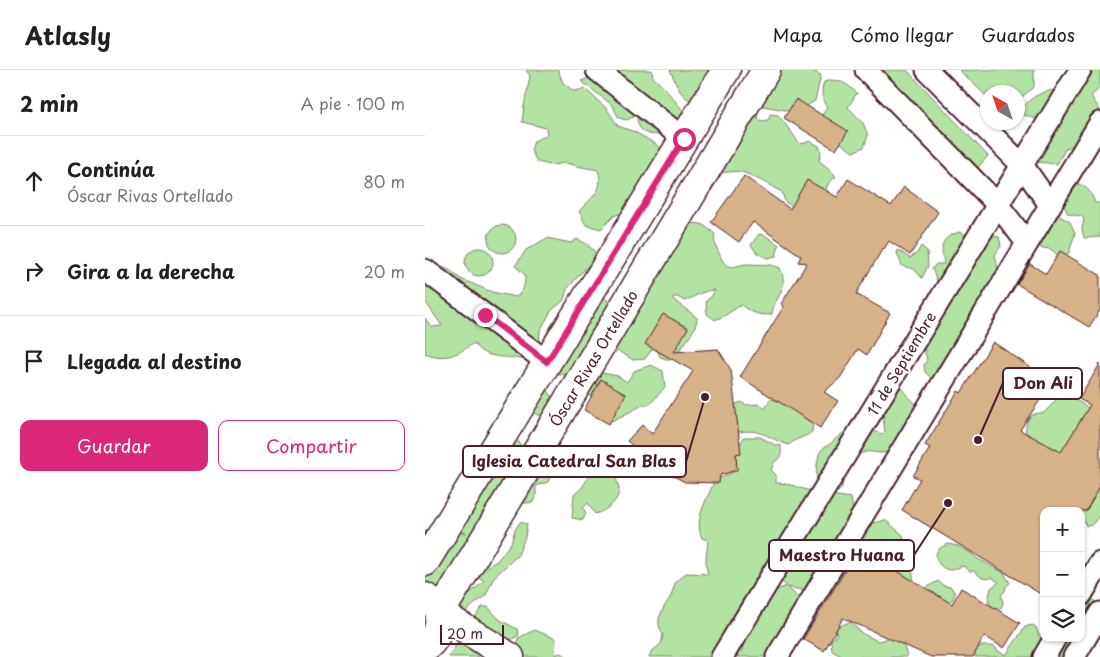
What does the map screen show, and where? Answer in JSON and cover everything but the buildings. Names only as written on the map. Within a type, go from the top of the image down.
[{"type":"street","points":[[597,70],[684,139]]},
{"type":"street","points":[[425,562],[727,70]]},
{"type":"street","name":"Óscar Rivas Ortellado","points":[[425,647],[430,644],[440,629],[432,605],[766,70]]},
{"type":"street","points":[[865,70],[998,205],[1027,243]]},
{"type":"street","points":[[927,70],[1023,165],[1050,205]]},
{"type":"street","name":"11 de Septiembre","points":[[723,657],[1080,70]]},
{"type":"street","points":[[777,657],[1100,122]]},
{"type":"street","points":[[425,270],[547,362]]},
{"type":"street","points":[[1085,587],[1100,563]]},
{"type":"street","points":[[432,605],[509,657]]},
{"type":"street","points":[[1074,657],[1100,613]]},
{"type":"street","points":[[1044,657],[1053,642]]},
{"type":"green space","points":[[526,70],[558,70],[563,83],[574,91],[585,89],[607,109],[618,126],[635,132],[654,143],[661,148],[672,162],[641,220],[621,213],[614,216],[601,229],[586,225],[579,211],[596,193],[600,183],[598,170],[566,163],[551,165],[537,162],[531,150],[534,141],[547,135],[546,128],[522,122],[530,76]]},
{"type":"green space","points":[[595,70],[652,70],[653,77],[694,124],[668,133],[651,134],[644,132],[639,125],[637,115],[627,120],[619,118],[612,105],[581,81],[589,78]]},
{"type":"green space","points":[[670,70],[738,70],[740,72],[734,80],[730,93],[709,108],[693,102],[683,95]]},
{"type":"green space","points":[[779,70],[810,70],[821,75],[815,101],[796,112],[763,106],[763,97]]},
{"type":"green space","points":[[878,70],[907,70],[988,156],[974,172]]},
{"type":"green space","points":[[959,70],[1034,70],[1034,87],[1025,94],[1025,85],[980,85],[980,90]]},
{"type":"green space","points":[[1076,70],[1100,70],[1100,88],[1091,96],[1100,110],[1093,118],[1088,142],[1066,148],[1057,164],[1036,162],[1032,138],[1043,121],[1025,115],[1025,105],[1038,95],[1063,89]]},
{"type":"green space","points":[[830,80],[845,84],[857,93],[848,107],[863,123],[868,135],[864,147],[853,152],[833,140],[821,117],[827,107],[823,98],[823,85],[824,82]]},
{"type":"green space","points":[[754,112],[758,120],[765,121],[769,119],[770,114],[778,115],[797,141],[802,144],[810,141],[819,146],[821,153],[819,161],[831,170],[836,177],[829,182],[826,189],[831,195],[795,208],[785,202],[782,192],[752,176],[742,172],[713,172]]},
{"type":"green space","points":[[1074,183],[1085,187],[1092,195],[1095,203],[1100,203],[1100,237],[1084,238],[1082,229],[1084,219],[1081,216],[1068,214],[1066,210],[1061,197]]},
{"type":"green space","points":[[1054,213],[1070,222],[1075,233],[1069,253],[1059,258],[1051,250],[1041,248],[1031,236]]},
{"type":"green space","points":[[691,223],[702,224],[715,234],[715,241],[722,260],[729,266],[745,264],[773,265],[780,268],[783,283],[772,314],[756,313],[741,305],[715,320],[707,314],[706,301],[715,290],[702,293],[684,301],[678,297],[673,297],[676,302],[697,318],[691,335],[670,360],[660,357],[655,345],[645,359],[633,360],[618,351],[570,376],[554,373],[551,349],[545,336],[562,310],[581,299],[602,294],[614,308]]},
{"type":"green space","points":[[502,225],[512,229],[516,239],[512,249],[502,253],[492,249],[488,239],[492,229]]},
{"type":"green space","points":[[959,232],[969,235],[999,237],[1001,246],[995,255],[998,270],[992,276],[997,298],[942,379],[932,379],[925,372],[924,365],[927,360],[923,344],[927,330],[937,329],[938,324],[932,322],[938,283],[932,269],[936,264],[944,264],[943,243],[948,237]]},
{"type":"green space","points":[[759,234],[766,236],[779,245],[776,256],[767,258],[757,253],[751,245]]},
{"type":"green space","points":[[547,238],[571,243],[577,239],[587,244],[595,252],[594,260],[567,289],[564,300],[551,311],[540,331],[539,350],[527,361],[484,353],[474,343],[451,356],[445,357],[425,353],[425,318],[431,327],[442,326],[425,301],[425,271],[434,263],[451,271],[461,279],[492,292],[516,297],[524,288],[525,275],[515,266],[526,250]]},
{"type":"green space","points":[[921,246],[927,251],[928,266],[922,278],[914,269],[902,266],[897,253],[898,250],[910,258],[917,253]]},
{"type":"green space","points":[[479,248],[489,252],[493,262],[489,272],[479,276],[469,272],[465,262],[469,252]]},
{"type":"green space","points":[[651,365],[663,371],[665,387],[650,404],[643,405],[612,421],[584,390],[597,372],[618,376],[627,382],[634,371]]},
{"type":"green space","points":[[539,385],[548,390],[554,401],[548,413],[541,417],[533,412]]},
{"type":"green space","points":[[900,387],[920,408],[901,448],[884,453],[867,452],[860,454],[848,466],[842,488],[838,492],[823,489],[821,491],[816,472],[821,450],[847,430],[857,426],[872,429],[881,435],[885,432],[884,406],[889,397]]},
{"type":"green space","points":[[1066,394],[1089,408],[1059,456],[1026,437],[1026,428],[1028,420],[1033,414],[1044,413],[1057,399]]},
{"type":"green space","points":[[770,399],[780,401],[813,423],[812,432],[789,445],[760,433],[739,432],[732,420],[732,406],[741,402],[746,405],[759,404],[765,409]]},
{"type":"green space","points":[[514,435],[528,456],[445,594],[425,591],[425,570],[449,531],[466,533],[453,523]]},
{"type":"green space","points":[[744,437],[760,437],[777,446],[781,445],[781,457],[774,462],[771,470],[776,475],[776,483],[815,492],[812,506],[758,597],[787,586],[776,578],[792,558],[795,546],[822,501],[831,495],[851,498],[853,510],[869,524],[885,520],[903,535],[915,584],[901,596],[864,598],[854,593],[847,585],[824,595],[788,587],[799,599],[796,625],[786,657],[730,657],[731,652],[742,651],[741,626],[723,657],[649,657],[651,652],[661,644],[663,635],[659,626],[659,618],[671,596],[676,581],[686,573],[708,574],[706,561],[708,540],[702,538],[699,523],[700,516],[715,480],[736,471],[732,468],[738,447]]},
{"type":"green space","points":[[545,460],[554,467],[548,482],[536,486],[536,495],[533,502],[504,506]]},
{"type":"green space","points":[[602,472],[615,475],[619,493],[615,501],[608,508],[595,514],[588,503],[583,508],[586,513],[583,520],[572,518],[574,494],[588,478]]},
{"type":"green space","points":[[1100,481],[1100,517],[1092,525],[1086,526],[1085,524],[1085,507]]},
{"type":"green space","points":[[520,522],[527,524],[525,537],[518,555],[494,577],[486,595],[466,611],[457,610],[462,592],[468,595],[484,581],[477,576],[497,561],[511,543]]},
{"type":"green space","points":[[948,544],[958,546],[1004,573],[1010,583],[1001,595],[1003,603],[1001,608],[994,608],[988,601],[991,588],[999,582],[991,577],[988,579],[982,578],[974,571],[969,571],[963,566],[948,570],[941,565],[937,560],[936,554]]},
{"type":"green space","points":[[938,581],[944,586],[951,587],[955,593],[952,600],[935,610],[922,590]]},
{"type":"green space","points":[[1085,586],[1090,596],[1100,607],[1085,638]]},
{"type":"green space","points":[[482,607],[488,607],[500,620],[517,629],[519,635],[511,640],[473,620]]},
{"type":"green space","points":[[850,622],[863,634],[878,641],[889,638],[903,642],[907,657],[843,657],[832,651],[831,640],[836,636],[837,627]]},
{"type":"green space","points":[[1032,625],[1036,627],[1040,642],[1083,642],[1076,657],[975,657],[975,649],[981,646],[994,646],[998,651],[1006,655],[1025,627]]},
{"type":"green space","points":[[535,630],[556,639],[555,655],[560,653],[569,657],[521,657],[516,652],[518,638]]},
{"type":"green space","points":[[457,643],[473,651],[478,657],[449,657]]},
{"type":"place","name":"Iglesia Catedral San Blas","points":[[705,397]]},
{"type":"place","name":"Don Ali","points":[[978,440]]},
{"type":"place","name":"Maestro Huana","points":[[948,503]]},
{"type":"route","points":[[485,315],[547,362],[684,139]]}]
